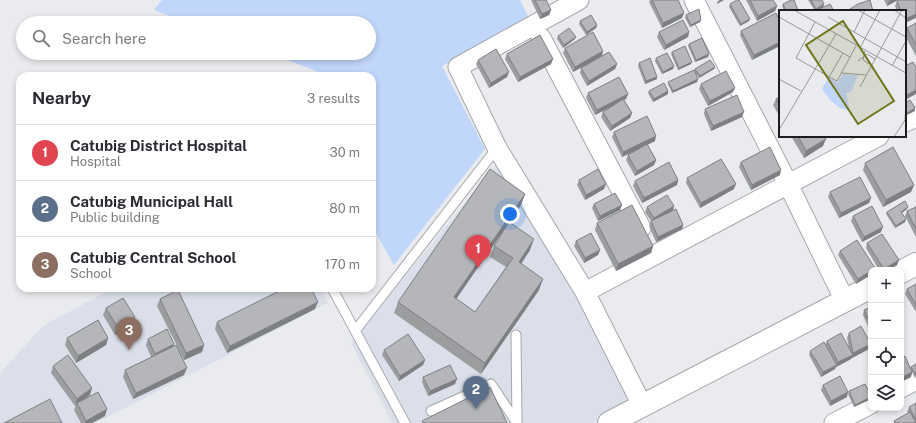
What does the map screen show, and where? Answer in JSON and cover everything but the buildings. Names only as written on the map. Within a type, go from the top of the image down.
[{"type":"street","points":[[579,0],[458,67],[497,148],[585,292],[642,405]]},
{"type":"street","points":[[694,0],[846,301]]},
{"type":"street","points":[[534,24],[655,255]]},
{"type":"street","points":[[906,122],[916,117]]},
{"type":"street","points":[[585,292],[877,137]]},
{"type":"street","points":[[904,270],[916,264]]},
{"type":"street","points":[[609,423],[868,290]]},
{"type":"street","points":[[904,386],[916,380]]},
{"type":"street","points":[[834,423],[868,406]]},
{"type":"lane","points":[[355,331],[497,148]]},
{"type":"lane","points":[[334,292],[405,423]]},
{"type":"lane","points":[[431,411],[491,384],[517,423],[516,335]]},
{"type":"shaded area","points":[[162,0],[520,0],[530,20],[442,66],[485,149],[394,265],[376,233],[376,72],[316,72],[287,60],[376,60],[376,16],[170,16],[154,10]]},
{"type":"shaded area","points":[[495,166],[504,169],[635,403],[593,423],[392,423],[351,343]]},
{"type":"shaded area","points":[[106,292],[322,292],[328,303],[96,423],[0,423],[0,373],[43,326]]},
{"type":"place","name":"Catubig District Hospital","points":[[478,268]]},
{"type":"place","name":"Catubig Central School","points":[[129,350]]},
{"type":"place","name":"Catubig Municipal Hall","points":[[476,409]]}]
